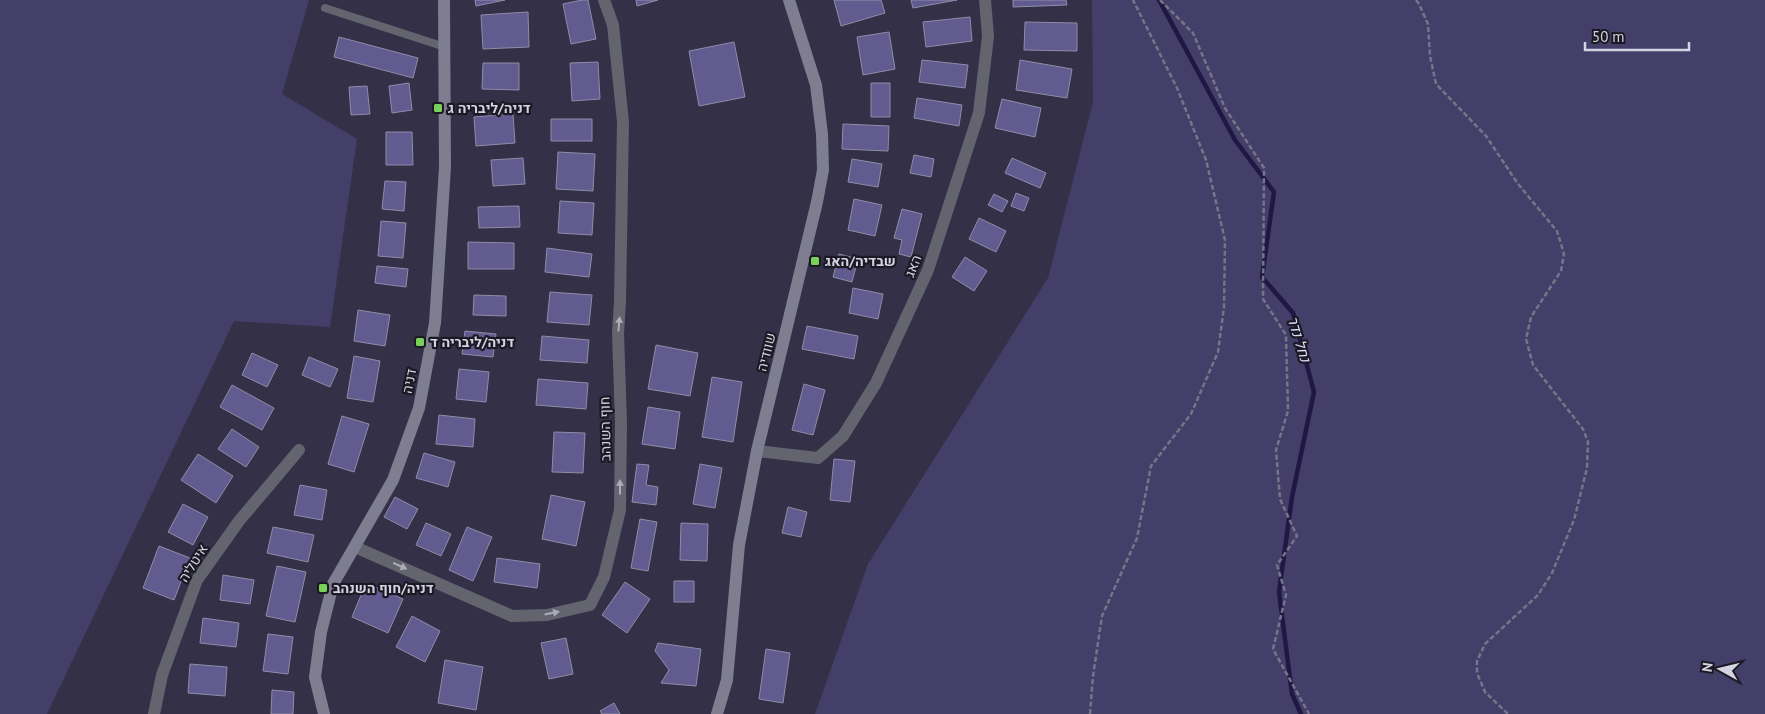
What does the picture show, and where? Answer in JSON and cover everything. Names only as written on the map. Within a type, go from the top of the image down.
[{"type":"street","name":"דניה","points":[[324,714],[315,677],[321,632],[333,584],[392,480],[419,408],[435,324],[445,167],[444,0]]},
{"type":"street","name":"חוף השנהב","points":[[355,547],[512,616],[547,615],[590,605],[604,577],[620,510],[621,424],[618,333],[623,122],[613,25],[604,0]]},
{"type":"street","name":"שוודיה","points":[[717,714],[727,680],[739,545],[757,451],[817,202],[822,170],[822,134],[816,85],[789,0]]},
{"type":"street","name":"האג","points":[[757,451],[818,458],[843,436],[876,383],[928,270],[979,113],[988,36],[985,0]]},
{"type":"street","name":"איטליה","points":[[154,714],[162,675],[197,580],[239,521],[299,450]]},
{"type":"lane","points":[[325,8],[445,47]]},
{"type":"path","points":[[1090,714],[1093,676],[1102,616],[1137,538],[1151,466],[1191,414],[1218,352],[1224,307],[1225,240],[1206,160],[1177,88],[1133,0]]},
{"type":"path","points":[[1160,0],[1193,33],[1226,108],[1264,168],[1263,299],[1286,335],[1288,411],[1276,450],[1280,499],[1297,536],[1277,565],[1286,595],[1272,649],[1309,714]]},
{"type":"path","points":[[1416,0],[1420,4],[1428,24],[1430,56],[1436,84],[1486,136],[1518,184],[1557,231],[1564,254],[1561,271],[1531,317],[1526,339],[1533,366],[1583,429],[1588,442],[1587,468],[1574,520],[1552,573],[1538,595],[1485,644],[1477,662],[1477,673],[1485,692],[1508,714]]},
{"type":"shaded area","points":[[0,0],[309,0],[282,94],[357,139],[330,327],[234,321],[47,714],[0,714]]},
{"type":"shaded area","points":[[1092,0],[1765,0],[1765,714],[815,714],[868,564],[1048,278],[1093,102]]},
{"type":"building","points":[[475,0],[505,0],[476,6]]},
{"type":"building","points":[[588,0],[596,39],[571,44],[563,4]]},
{"type":"building","points":[[636,0],[658,0],[637,6]]},
{"type":"building","points":[[834,0],[881,0],[885,13],[841,26]]},
{"type":"building","points":[[911,0],[957,0],[913,8]]},
{"type":"building","points":[[1013,0],[1066,0],[1067,5],[1013,7]]},
{"type":"building","points":[[528,12],[529,47],[483,49],[481,15]]},
{"type":"building","points":[[970,17],[972,41],[926,47],[923,22]]},
{"type":"building","points":[[1025,22],[1077,23],[1077,51],[1024,50]]},
{"type":"building","points":[[889,32],[895,69],[863,75],[857,37]]},
{"type":"building","points":[[339,37],[418,58],[413,78],[334,57]]},
{"type":"building","points":[[734,42],[745,97],[699,106],[689,51]]},
{"type":"building","points":[[922,60],[968,65],[965,88],[919,82]]},
{"type":"building","points":[[1020,60],[1072,69],[1067,98],[1016,90]]},
{"type":"building","points":[[598,62],[600,99],[572,101],[570,63]]},
{"type":"building","points":[[483,63],[519,63],[519,90],[482,89]]},
{"type":"building","points":[[409,83],[412,110],[392,113],[389,86]]},
{"type":"building","points":[[871,83],[890,83],[890,117],[871,117]]},
{"type":"building","points":[[367,86],[370,114],[351,115],[349,87]]},
{"type":"building","points":[[917,98],[962,105],[959,126],[914,118]]},
{"type":"building","points":[[1002,99],[1041,108],[1035,137],[995,128]]},
{"type":"building","points":[[513,114],[515,143],[476,146],[474,117]]},
{"type":"building","points":[[551,119],[592,119],[592,141],[551,141]]},
{"type":"building","points":[[843,124],[889,126],[888,151],[842,149]]},
{"type":"building","points":[[386,132],[412,132],[413,165],[386,165]]},
{"type":"building","points":[[558,152],[595,154],[593,191],[556,189]]},
{"type":"building","points":[[914,155],[934,159],[931,177],[910,173]]},
{"type":"building","points":[[523,158],[525,184],[493,186],[491,160]]},
{"type":"building","points":[[1012,158],[1046,173],[1040,188],[1005,173]]},
{"type":"building","points":[[852,159],[882,164],[878,187],[848,182]]},
{"type":"building","points":[[385,181],[406,182],[404,211],[382,209]]},
{"type":"building","points":[[1016,193],[1029,198],[1024,211],[1011,206]]},
{"type":"building","points":[[994,194],[1008,201],[1002,212],[988,205]]},
{"type":"building","points":[[854,199],[882,205],[875,236],[848,230]]},
{"type":"building","points":[[560,201],[594,203],[592,235],[558,233]]},
{"type":"building","points":[[519,206],[520,227],[479,228],[478,207]]},
{"type":"building","points":[[902,209],[922,214],[911,257],[899,254],[902,240],[894,238]]},
{"type":"building","points":[[979,218],[1006,231],[996,252],[969,239]]},
{"type":"building","points":[[381,221],[406,223],[403,258],[378,256]]},
{"type":"building","points":[[468,242],[514,243],[514,269],[468,269]]},
{"type":"building","points":[[547,248],[592,254],[589,277],[545,272]]},
{"type":"building","points":[[839,254],[858,259],[852,282],[833,277]]},
{"type":"building","points":[[965,257],[987,271],[974,291],[952,277]]},
{"type":"building","points":[[377,266],[408,269],[406,287],[375,283]]},
{"type":"building","points":[[853,288],[883,294],[878,319],[849,313]]},
{"type":"building","points":[[550,292],[592,295],[589,325],[547,322]]},
{"type":"building","points":[[474,295],[506,296],[506,316],[473,315]]},
{"type":"building","points":[[358,310],[390,315],[385,346],[354,341]]},
{"type":"building","points":[[807,326],[858,336],[854,359],[802,349]]},
{"type":"building","points":[[465,331],[496,334],[493,357],[462,354]]},
{"type":"building","points":[[542,336],[589,340],[587,363],[540,360]]},
{"type":"building","points":[[656,345],[698,353],[690,396],[648,389]]},
{"type":"building","points":[[252,353],[278,365],[267,387],[242,375]]},
{"type":"building","points":[[354,356],[380,361],[373,402],[347,398]]},
{"type":"building","points":[[309,357],[338,369],[330,387],[302,375]]},
{"type":"building","points":[[459,369],[489,372],[486,402],[456,399]]},
{"type":"building","points":[[712,377],[742,382],[733,442],[702,437]]},
{"type":"building","points":[[538,379],[588,383],[586,409],[536,405]]},
{"type":"building","points":[[804,384],[825,390],[813,435],[792,430]]},
{"type":"building","points":[[232,385],[274,408],[262,430],[220,407]]},
{"type":"building","points":[[648,407],[680,412],[675,449],[642,444]]},
{"type":"building","points":[[439,415],[475,419],[473,447],[436,444]]},
{"type":"building","points":[[342,416],[369,424],[354,472],[328,464]]},
{"type":"building","points":[[232,429],[259,447],[246,467],[218,449]]},
{"type":"building","points":[[554,432],[585,433],[583,473],[552,472]]},
{"type":"building","points":[[424,453],[455,462],[448,487],[416,478]]},
{"type":"building","points":[[198,454],[233,476],[216,503],[181,480]]},
{"type":"building","points":[[834,459],[855,461],[850,502],[830,500]]},
{"type":"building","points":[[637,464],[649,465],[646,485],[658,487],[656,505],[632,502]]},
{"type":"building","points":[[700,464],[722,468],[715,508],[693,504]]},
{"type":"building","points":[[300,485],[327,490],[322,520],[294,515]]},
{"type":"building","points":[[551,495],[585,502],[576,546],[542,539]]},
{"type":"building","points":[[395,497],[418,509],[407,529],[384,517]]},
{"type":"building","points":[[183,504],[208,517],[193,545],[168,532]]},
{"type":"building","points":[[788,507],[807,512],[801,537],[782,533]]},
{"type":"building","points":[[640,519],[657,522],[648,571],[631,568]]},
{"type":"building","points":[[426,523],[451,534],[441,556],[416,545]]},
{"type":"building","points":[[681,523],[708,524],[707,561],[680,560]]},
{"type":"building","points":[[273,527],[314,535],[308,562],[267,553]]},
{"type":"building","points":[[467,527],[492,537],[473,581],[449,570]]},
{"type":"building","points":[[159,546],[190,558],[174,600],[143,588]]},
{"type":"building","points":[[497,558],[540,564],[537,588],[494,582]]},
{"type":"building","points":[[277,566],[306,572],[295,622],[266,616]]},
{"type":"building","points":[[223,575],[254,580],[250,604],[220,600]]},
{"type":"building","points":[[674,581],[694,581],[694,602],[674,602]]},
{"type":"building","points":[[625,582],[650,599],[627,633],[602,615]]},
{"type":"building","points":[[366,583],[403,599],[388,633],[352,617]]},
{"type":"building","points":[[412,616],[440,631],[425,662],[396,647]]},
{"type":"building","points":[[203,618],[239,623],[236,647],[200,643]]},
{"type":"building","points":[[268,634],[293,637],[288,674],[263,671]]},
{"type":"building","points":[[566,638],[573,674],[549,679],[541,643]]},
{"type":"building","points":[[658,643],[701,649],[696,686],[661,683],[669,670],[655,651]]},
{"type":"building","points":[[766,649],[790,653],[783,703],[759,699]]},
{"type":"building","points":[[445,660],[483,667],[476,710],[438,703]]},
{"type":"building","points":[[190,664],[227,667],[225,696],[188,693]]},
{"type":"building","points":[[272,690],[294,692],[293,714],[271,714]]},
{"type":"building","points":[[614,703],[620,714],[602,714],[600,711]]},
{"type":"waterway","name":"נחל נדר","points":[[1159,0],[1235,140],[1274,192],[1262,277],[1293,313],[1314,392],[1292,497],[1279,592],[1292,694],[1301,714]]},
{"type":"place","name":"דניה/ליבריה ג","points":[[438,108]]},
{"type":"place","name":"שבדיה/האג","points":[[815,261]]},
{"type":"place","name":"דניה/ליבריה ד","points":[[420,342]]},
{"type":"place","name":"דניה/חוף השנהב","points":[[323,588]]}]
